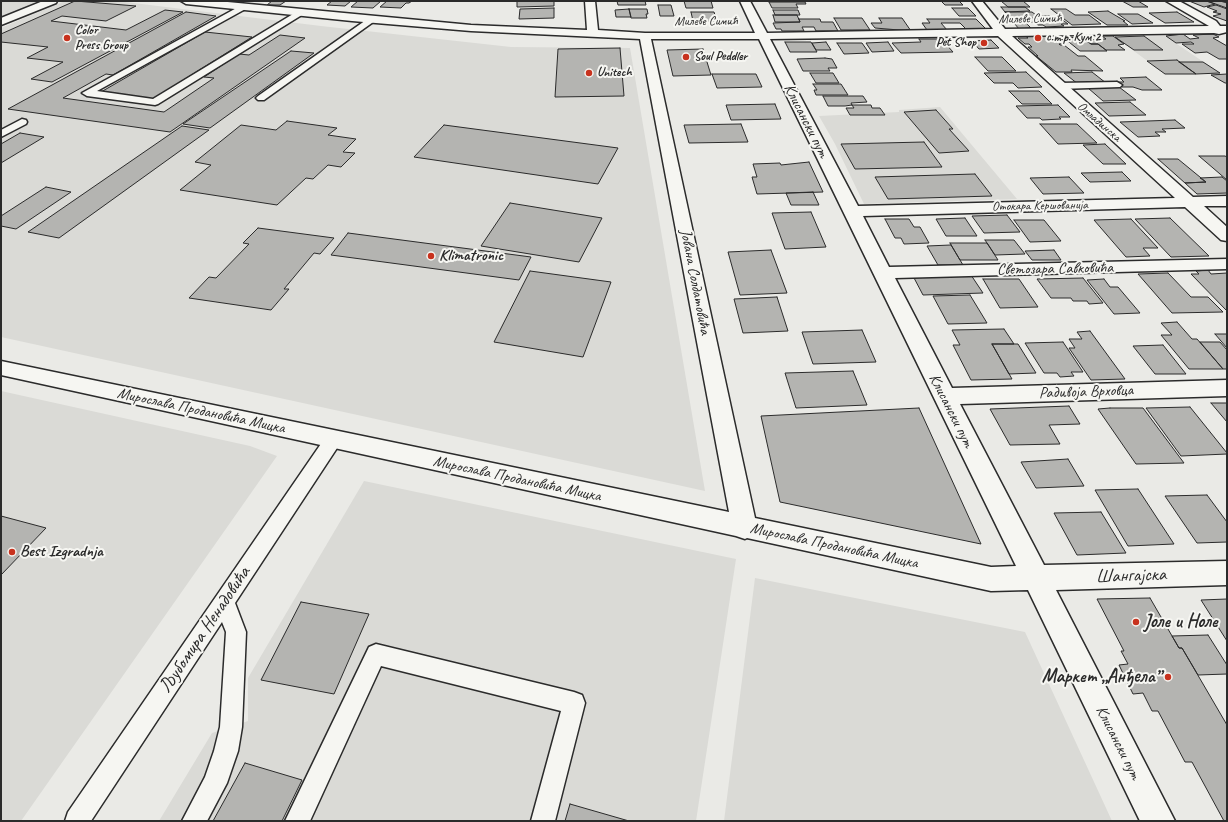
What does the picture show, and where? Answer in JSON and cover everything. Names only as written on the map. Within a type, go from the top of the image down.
[{"type":"street","points":[[1,22],[52,1]]},
{"type":"street","name":"Милеве Симић","points":[[186,1],[372,20],[478,28],[645,36],[1002,33],[1221,27]]},
{"type":"street","points":[[590,1],[593,34]]},
{"type":"street","name":"Клисански пут","points":[[745,1],[1158,821]]},
{"type":"street","name":"Омладинска","points":[[977,1],[1002,33],[1227,236]]},
{"type":"street","points":[[1171,1],[1221,27],[1227,36]]},
{"type":"street","name":"Јована Солдатовића","points":[[645,36],[745,528]]},
{"type":"street","name":"Отокара Кершованија","points":[[852,211],[1227,201]]},
{"type":"street","name":"Светозара Савковића","points":[[882,273],[1227,264]]},
{"type":"street","name":"Мирослава Продановића Мицка","points":[[1,368],[745,528],[991,579],[1035,579]]},
{"type":"street","name":"Радивоја Врховца","points":[[944,396],[1227,388]]},
{"type":"street","name":"Шангајска","points":[[1035,579],[1227,573]]},
{"type":"lane","points":[[244,7],[87,93],[155,102],[301,13]]},
{"type":"lane","points":[[261,98],[372,20]]},
{"type":"lane","points":[[1059,86],[1116,85]]},
{"type":"lane","points":[[1,134],[22,122]]},
{"type":"lane","name":"Љубомира Ненадовића","points":[[77,821],[333,440]]},
{"type":"lane","points":[[194,821],[215,783],[226,751],[231,727],[236,632],[224,602]]},
{"type":"lane","points":[[297,821],[376,654],[574,703],[543,821]]},
{"type":"shaded area","points":[[1,1],[40,1],[1,17]]},
{"type":"shaded area","points":[[65,1],[117,1],[511,47],[630,48],[705,491],[1,337],[1,28]]},
{"type":"shaded area","points":[[1165,36],[1220,73],[1165,74],[1115,37]]},
{"type":"shaded area","points":[[940,107],[1017,199],[864,204],[835,144],[819,116],[899,112],[899,110]]},
{"type":"shaded area","points":[[1,391],[250,446],[277,456],[21,821],[1,821]]},
{"type":"shaded area","points":[[364,481],[736,559],[696,821],[159,821],[212,733],[248,721],[248,678]]},
{"type":"shaded area","points":[[755,578],[1025,632],[1112,821],[724,821]]},
{"type":"building","name":"Color Press Group","points":[[75,1],[136,6],[106,21],[62,16],[51,21],[126,30],[165,10],[183,12],[52,82],[31,79],[63,62],[27,58],[48,47],[1,42],[1,34]]},
{"type":"building","points":[[272,1],[286,1],[280,5],[267,5]]},
{"type":"building","points":[[332,1],[351,1],[345,6],[327,5]]},
{"type":"building","points":[[358,1],[381,1],[373,8],[351,7]]},
{"type":"building","points":[[387,1],[412,1],[406,3],[401,8],[380,7]]},
{"type":"building","points":[[517,1],[554,1],[554,6],[517,7]]},
{"type":"building","points":[[617,1],[645,1],[646,5],[618,5]]},
{"type":"building","points":[[684,1],[711,1],[713,8],[686,8]]},
{"type":"building","points":[[941,1],[959,1],[963,5],[945,5]]},
{"type":"building","points":[[1001,1],[1023,1],[1030,7],[1008,7]]},
{"type":"building","points":[[1122,1],[1138,1],[1148,7],[1133,7]]},
{"type":"building","points":[[1189,1],[1206,1],[1215,4],[1204,7]]},
{"type":"building","points":[[1207,1],[1220,1],[1227,3],[1227,8]]},
{"type":"building","points":[[769,2],[805,2],[806,4],[796,4],[798,8],[772,8]]},
{"type":"building","points":[[658,5],[671,5],[674,16],[660,16]]},
{"type":"building","points":[[1216,5],[1227,9],[1227,21],[1213,16],[1221,14],[1213,12],[1217,11],[1207,7]]},
{"type":"building","points":[[1001,7],[1025,7],[1030,11],[1005,12]]},
{"type":"building","points":[[554,8],[554,18],[519,19],[520,9]]},
{"type":"building","points":[[952,8],[968,8],[976,16],[959,16]]},
{"type":"building","points":[[629,9],[647,9],[647,18],[631,18]]},
{"type":"building","points":[[629,9],[631,17],[616,17],[615,10]]},
{"type":"building","points":[[1051,9],[1066,9],[1075,15],[1089,15],[1101,24],[1072,25]]},
{"type":"building","points":[[773,10],[798,10],[800,15],[775,15]]},
{"type":"building","points":[[1108,11],[1125,21],[1123,21],[1128,25],[1107,25],[1088,12]]},
{"type":"building","points":[[186,12],[216,16],[113,75],[106,74],[63,98],[164,112],[214,78],[204,77],[239,54],[249,55],[280,35],[305,38],[170,132],[8,109]]},
{"type":"building","points":[[691,12],[714,12],[717,21],[693,21]]},
{"type":"building","points":[[1005,12],[1032,12],[1040,18],[1012,18]]},
{"type":"building","points":[[1177,12],[1194,22],[1165,23],[1149,13]]},
{"type":"building","points":[[1118,14],[1138,14],[1153,23],[1132,24]]},
{"type":"building","points":[[773,15],[797,15],[800,22],[775,22]]},
{"type":"building","points":[[1040,16],[1050,16],[1053,19],[1060,18],[1068,24],[1061,24],[1064,26],[1046,27],[1043,25],[1038,25],[1034,22],[1038,22],[1034,19],[1043,19]]},
{"type":"building","points":[[834,18],[862,18],[870,30],[841,30]]},
{"type":"building","points":[[879,18],[902,18],[911,31],[875,28],[871,23],[882,23]]},
{"type":"building","points":[[1010,18],[1033,18],[1037,22],[1025,22],[1031,28],[1019,29]]},
{"type":"building","points":[[799,19],[820,19],[821,22],[833,22],[838,31],[816,31],[814,27],[802,27],[804,31],[782,31],[781,29],[776,29],[773,23],[800,22]]},
{"type":"building","points":[[927,19],[976,19],[986,29],[966,29],[960,23],[941,23],[947,30],[927,30],[922,23],[930,23]]},
{"type":"building","points":[[205,32],[252,37],[153,99],[101,92]]},
{"type":"building","points":[[1183,34],[1190,39],[1199,38],[1193,35],[1213,34],[1219,37],[1213,38],[1227,46],[1227,59],[1219,59],[1207,52],[1195,53],[1182,44],[1194,44],[1191,42],[1176,43],[1166,36]]},
{"type":"building","points":[[1024,35],[1055,36],[1065,44],[1059,44],[1060,45],[1064,45],[1078,56],[1085,56],[1103,71],[1071,70],[1072,72],[1056,72],[1036,56],[1038,56],[1028,47],[1032,47],[1029,44],[1025,44],[1018,38],[1028,38]]},
{"type":"building","points":[[1102,36],[1113,36],[1124,44],[1118,45],[1125,50],[1106,50],[1098,44],[1091,44],[1085,40],[1106,39]]},
{"type":"building","points":[[1144,36],[1163,50],[1134,50],[1115,37]]},
{"type":"building","points":[[1082,37],[1091,44],[1098,44],[1107,51],[1080,51],[1064,38]]},
{"type":"building","points":[[919,39],[939,39],[944,42],[953,52],[901,53],[892,43],[921,42]]},
{"type":"building","points":[[991,40],[999,48],[979,49],[972,41]]},
{"type":"building","points":[[785,42],[811,42],[817,52],[790,52]]},
{"type":"building","points":[[826,42],[831,50],[816,50],[812,43]]},
{"type":"building","points":[[888,42],[894,51],[872,52],[866,43]]},
{"type":"building","points":[[837,43],[862,43],[869,53],[844,54]]},
{"type":"building","name":"Unitech","points":[[620,48],[624,96],[555,97],[558,49]]},
{"type":"building","points":[[703,49],[711,75],[673,76],[667,50]]},
{"type":"building","points":[[291,51],[314,53],[210,128],[183,124]]},
{"type":"building","points":[[975,57],[1002,57],[1016,71],[988,71]]},
{"type":"building","points":[[797,59],[832,59],[837,68],[828,68],[830,71],[803,71]]},
{"type":"building","points":[[1177,60],[1196,74],[1165,74],[1147,61]]},
{"type":"building","points":[[1179,62],[1203,62],[1220,73],[1196,74]]},
{"type":"building","points":[[1026,72],[1042,87],[1018,88],[1013,83],[994,83],[984,73]]},
{"type":"building","points":[[1092,72],[1106,83],[1078,84],[1064,73]]},
{"type":"building","points":[[810,73],[833,73],[839,83],[816,83]]},
{"type":"building","points":[[712,74],[756,74],[762,87],[717,88]]},
{"type":"building","points":[[1227,74],[1227,83],[1211,75]]},
{"type":"building","points":[[1146,77],[1162,90],[1142,90],[1133,87],[1122,87],[1116,82],[1124,82],[1120,78]]},
{"type":"building","points":[[813,84],[841,84],[848,95],[816,95],[814,90],[817,90]]},
{"type":"building","points":[[1119,87],[1136,100],[1103,101],[1088,88]]},
{"type":"building","points":[[1009,91],[1039,91],[1052,104],[1022,104]]},
{"type":"building","points":[[823,96],[863,96],[867,102],[851,103],[852,105],[845,106],[828,106]]},
{"type":"building","points":[[1130,102],[1146,115],[1109,116],[1095,103]]},
{"type":"building","points":[[775,104],[781,119],[731,120],[726,105]]},
{"type":"building","points":[[852,105],[871,105],[872,108],[880,108],[885,115],[850,115],[846,108],[854,108]]},
{"type":"building","points":[[1058,105],[1070,117],[1042,120],[1040,118],[1027,118],[1016,106]]},
{"type":"building","points":[[936,110],[953,129],[949,129],[969,151],[939,153],[904,112]]},
{"type":"building","points":[[1175,120],[1185,128],[1162,129],[1166,132],[1155,132],[1160,136],[1138,137],[1120,122]]},
{"type":"building","points":[[287,121],[337,128],[328,135],[356,139],[343,152],[355,153],[341,167],[328,165],[313,179],[306,178],[277,205],[180,190],[211,165],[195,162],[241,125],[276,130]]},
{"type":"building","points":[[741,124],[748,142],[689,143],[684,125]]},
{"type":"building","points":[[1040,124],[1077,124],[1097,143],[1058,144]]},
{"type":"building","points":[[444,125],[618,148],[598,184],[414,157]]},
{"type":"building","points":[[182,126],[209,130],[59,238],[28,232]]},
{"type":"building","points":[[20,133],[44,137],[1,163],[1,144]]},
{"type":"building","points":[[924,142],[942,167],[855,169],[841,144]]},
{"type":"building","points":[[1105,144],[1126,164],[1103,164],[1083,145]]},
{"type":"building","points":[[1199,156],[1227,157],[1227,180]]},
{"type":"building","points":[[1158,159],[1178,159],[1206,182],[1185,183]]},
{"type":"building","points":[[809,162],[823,192],[757,194],[752,177],[757,177],[753,164],[780,163],[781,165]]},
{"type":"building","points":[[1122,172],[1131,181],[1090,182],[1081,173]]},
{"type":"building","points":[[975,174],[992,196],[888,199],[875,177]]},
{"type":"building","points":[[1069,177],[1084,193],[1043,194],[1030,178]]},
{"type":"building","points":[[1222,177],[1227,181],[1227,193],[1197,194],[1185,183],[1206,182],[1200,178]]},
{"type":"building","points":[[46,187],[71,192],[16,229],[1,226],[1,216]]},
{"type":"building","points":[[813,192],[819,205],[791,205],[786,193]]},
{"type":"building","points":[[510,203],[602,218],[579,262],[481,246]]},
{"type":"building","points":[[811,212],[826,247],[785,249],[772,213]]},
{"type":"building","points":[[1007,215],[1020,232],[984,233],[972,216]]},
{"type":"building","points":[[965,218],[977,236],[946,236],[936,219]]},
{"type":"building","points":[[1170,218],[1209,256],[1171,257],[1135,219]]},
{"type":"building","points":[[885,219],[909,219],[914,227],[920,227],[929,243],[904,244],[901,238],[895,238]]},
{"type":"building","points":[[1131,219],[1158,248],[1143,248],[1150,256],[1126,257],[1094,220]]},
{"type":"building","points":[[1014,220],[1044,220],[1061,241],[1030,242]]},
{"type":"building","points":[[258,228],[334,238],[320,254],[314,253],[284,289],[289,289],[271,310],[189,298],[209,277],[216,278],[249,244],[243,243]]},
{"type":"building","name":"Klimatronic","points":[[348,233],[531,257],[519,280],[331,255]]},
{"type":"building","points":[[985,240],[1014,240],[1025,254],[995,255]]},
{"type":"building","points":[[950,243],[987,243],[998,260],[960,260]]},
{"type":"building","points":[[951,245],[963,265],[938,265],[927,246]]},
{"type":"building","points":[[771,250],[787,293],[740,295],[728,252]]},
{"type":"building","points":[[1054,250],[1061,260],[1032,260],[1025,251]]},
{"type":"building","points":[[1208,270],[1211,274],[1227,273],[1227,311],[1191,274],[1199,274],[1196,271]]},
{"type":"building","points":[[530,271],[611,282],[583,357],[494,342]]},
{"type":"building","points":[[1168,273],[1191,297],[1208,297],[1223,312],[1172,313],[1138,274]]},
{"type":"building","points":[[971,275],[983,293],[923,295],[913,276]]},
{"type":"building","points":[[1083,278],[1103,303],[1089,304],[1087,301],[1073,301],[1071,298],[1051,298],[1037,279]]},
{"type":"building","points":[[983,279],[1019,279],[1038,307],[1000,308]]},
{"type":"building","points":[[1104,279],[1110,287],[1118,287],[1140,313],[1114,314],[1087,280]]},
{"type":"building","points":[[970,295],[987,323],[948,324],[933,296]]},
{"type":"building","points":[[777,297],[788,331],[743,333],[734,299]]},
{"type":"building","points":[[1177,322],[1192,339],[1197,339],[1223,369],[1189,369],[1161,335],[1172,335],[1161,323]]},
{"type":"building","points":[[1004,329],[1014,344],[992,344],[1012,379],[971,380],[953,345],[960,345],[952,330]]},
{"type":"building","points":[[862,330],[876,362],[813,364],[802,332]]},
{"type":"building","points":[[1090,331],[1125,379],[1091,380],[1069,348],[1075,348],[1069,339],[1082,339],[1077,332]]},
{"type":"building","points":[[1215,334],[1227,334],[1227,348]]},
{"type":"building","points":[[1063,342],[1083,372],[1071,372],[1074,376],[1060,377],[1057,373],[1044,373],[1025,343]]},
{"type":"building","points":[[1200,342],[1220,342],[1227,350],[1227,369],[1223,369]]},
{"type":"building","points":[[992,344],[1018,344],[1036,373],[1009,374]]},
{"type":"building","points":[[1163,345],[1186,374],[1155,374],[1133,346]]},
{"type":"building","points":[[853,371],[867,405],[796,408],[785,373]]},
{"type":"building","points":[[1211,403],[1227,403],[1227,422]]},
{"type":"building","points":[[1069,406],[1080,424],[1049,425],[1060,444],[1010,445],[990,409]]},
{"type":"building","points":[[1190,407],[1227,454],[1181,456],[1146,408]]},
{"type":"building","points":[[919,408],[981,544],[780,502],[761,416]]},
{"type":"building","points":[[1143,408],[1184,463],[1136,464],[1098,409]]},
{"type":"building","points":[[1068,459],[1084,486],[1036,488],[1021,462]]},
{"type":"building","points":[[1138,489],[1174,544],[1128,546],[1095,490]]},
{"type":"building","points":[[1207,495],[1227,522],[1227,542],[1197,543],[1165,496]]},
{"type":"building","points":[[1101,512],[1126,553],[1077,555],[1054,513]]},
{"type":"building","name":"Best Izgradnja","points":[[1,516],[46,528],[1,575]]},
{"type":"building","points":[[1150,598],[1179,648],[1182,648],[1227,725],[1227,821],[1224,821],[1192,762],[1185,762],[1158,711],[1152,711],[1143,693],[1133,694],[1119,665],[1128,664],[1121,651],[1124,651],[1097,599]]},
{"type":"building","points":[[1227,599],[1227,641],[1201,600]]},
{"type":"building","points":[[301,602],[369,614],[334,694],[261,680]]},
{"type":"building","points":[[1208,635],[1227,665],[1227,674],[1198,675],[1182,648],[1179,648],[1172,636]]},
{"type":"building","points":[[245,763],[302,780],[282,821],[213,821]]},
{"type":"building","points":[[570,804],[629,821],[565,821]]},
{"type":"place","name":"Color Press Group","points":[[67,38]]},
{"type":"place","name":"с.т.р. Кум 2","points":[[1038,38]]},
{"type":"place","name":"Pet Shop","points":[[984,43]]},
{"type":"place","name":"Soul Peddler","points":[[686,57]]},
{"type":"place","name":"Unitech","points":[[589,73]]},
{"type":"place","name":"Klimatronic","points":[[431,256]]},
{"type":"place","name":"Best Izgradnja","points":[[12,552]]},
{"type":"place","name":"Јоле и Ноле","points":[[1136,622]]},
{"type":"place","name":"Маркет „Анђела”","points":[[1168,677]]}]
